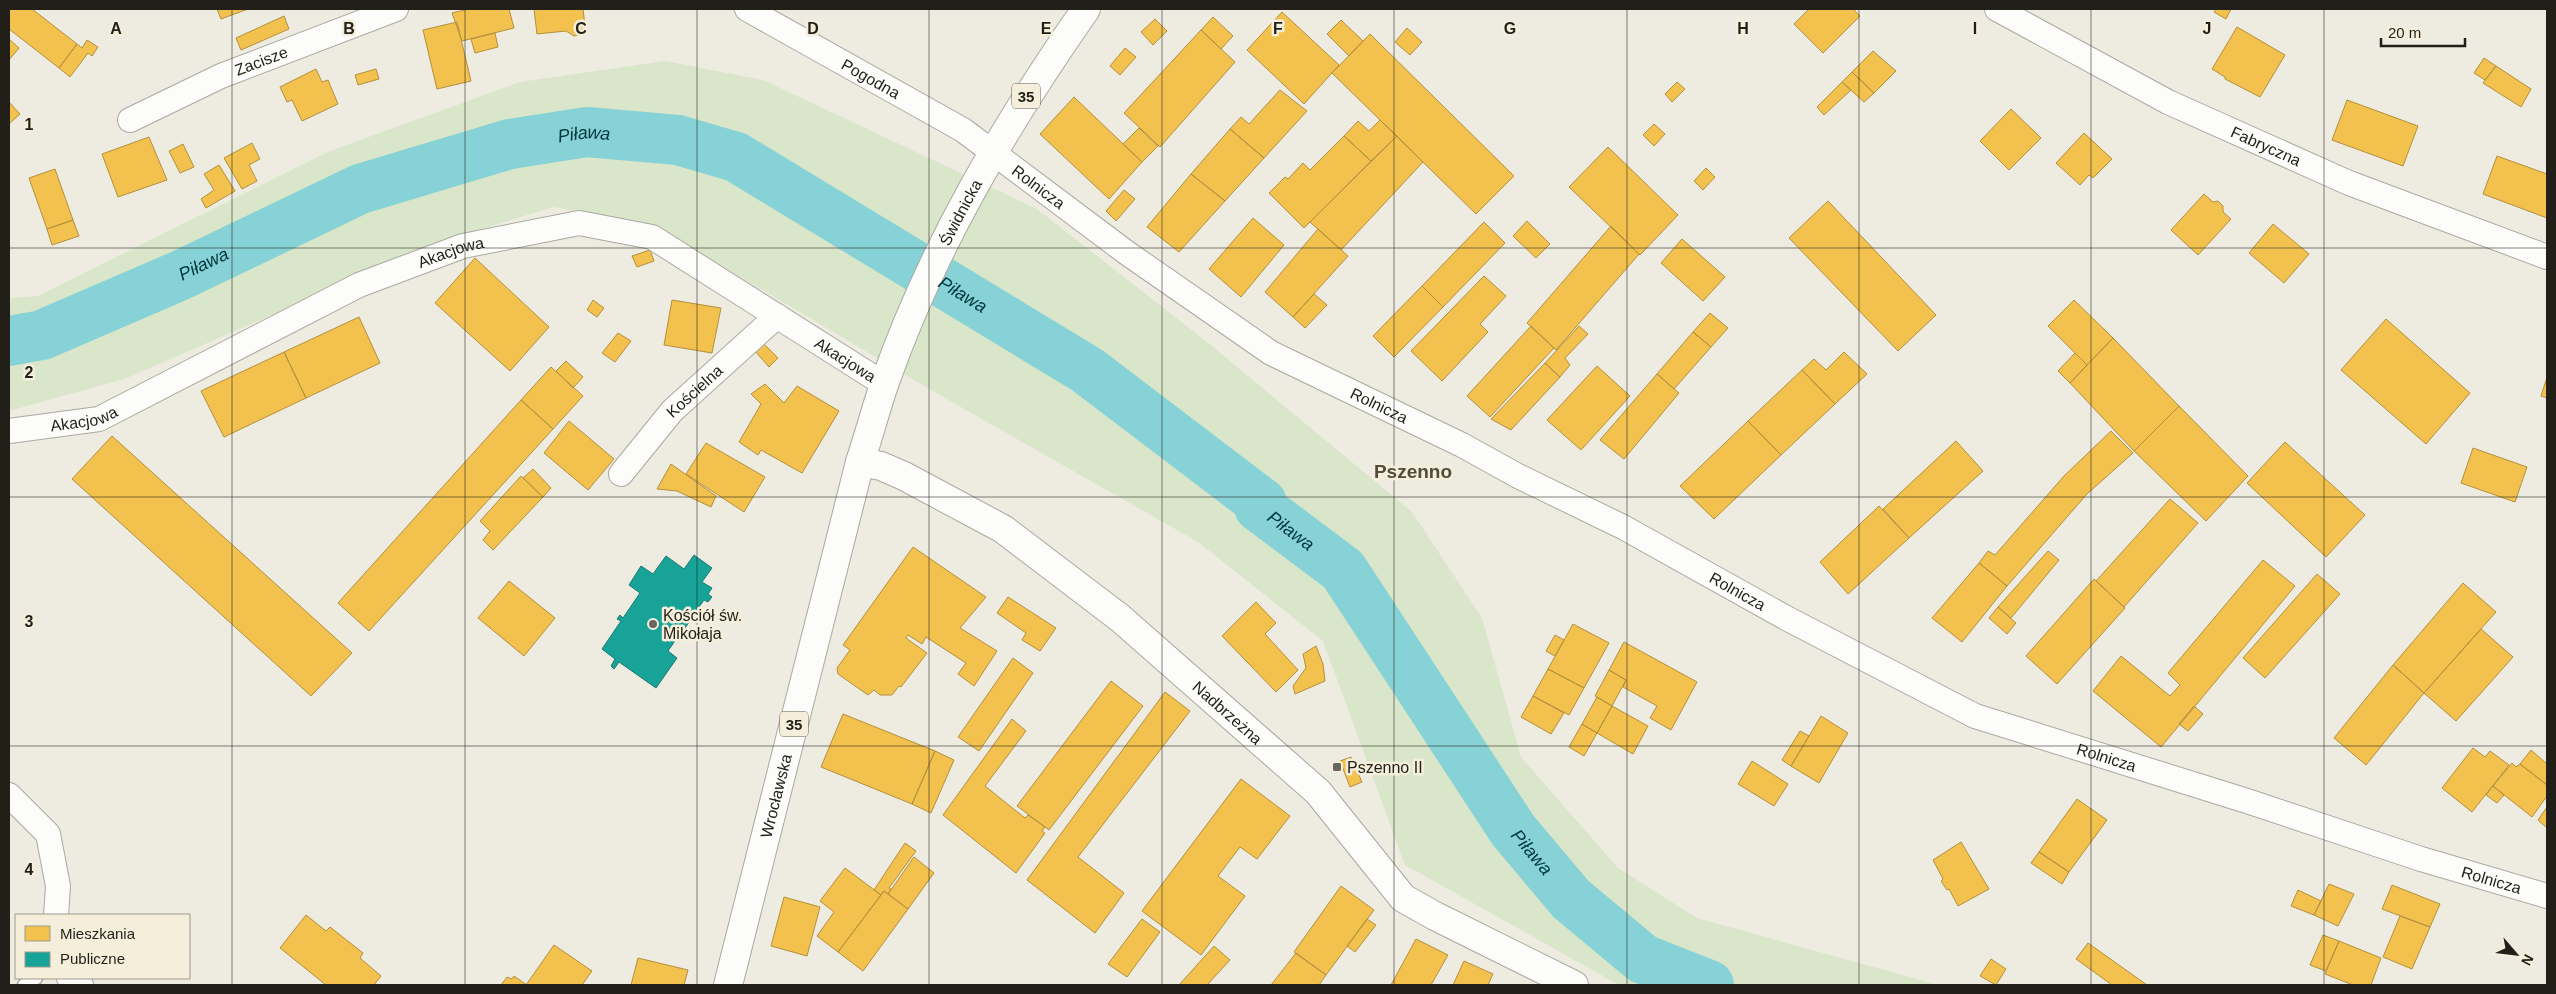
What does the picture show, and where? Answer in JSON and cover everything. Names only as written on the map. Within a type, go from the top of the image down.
[{"type":"main road","name":"Świdnicka","points":[[860,462],[887,376],[935,263],[992,152],[1030,90],[1086,9]]},
{"type":"main road","name":"Wrocławska","points":[[728,985],[860,462]]},
{"type":"main road","name":"Nadbrzeżna","points":[[860,462],[881,466],[904,476],[1003,529],[1120,618],[1318,792],[1403,898],[1435,916],[1574,985]]},
{"type":"street","name":"Zacisze","points":[[130,120],[221,76],[396,9]]},
{"type":"street","name":"Pogodna","points":[[747,9],[963,130],[992,152]]},
{"type":"street","name":"Fabryczna","points":[[1997,9],[2177,106],[2349,184],[2547,257]]},
{"type":"street","name":"Rolnicza","points":[[992,152],[1122,249],[1271,353],[1462,445],[1518,476],[1623,527],[1788,619],[1975,716],[2247,801],[2421,859],[2547,896]]},
{"type":"street","name":"Akacjowa","points":[[9,431],[99,419],[359,286],[463,246],[579,223],[652,237],[777,316],[887,376]]},
{"type":"street","name":"Kościelna","points":[[621,474],[672,411],[777,316]]},
{"type":"street","points":[[9,795],[48,834],[58,886],[56,914]]},
{"type":"green space","points":[[665,61],[763,80],[1037,209],[1207,342],[1412,512],[1482,618],[1521,757],[1618,868],[1697,918],[1938,985],[1619,985],[1405,865],[1323,641],[1198,542],[931,390],[655,226],[554,207],[444,240],[127,378],[9,411],[9,298],[38,296],[330,151],[520,82]]},
{"type":"building: Mieszkania","points":[[9,9],[32,9],[77,44],[59,68],[9,29]]},
{"type":"building: Mieszkania","points":[[217,9],[248,9],[221,19]]},
{"type":"building: Mieszkania","points":[[469,9],[509,9],[514,28],[462,41],[452,13]]},
{"type":"building: Mieszkania","points":[[534,9],[583,9],[585,26],[581,34],[574,36],[566,31],[537,34]]},
{"type":"building: Mieszkania","points":[[1809,9],[1853,9],[1860,16],[1823,53],[1794,24]]},
{"type":"building: Mieszkania","points":[[2216,9],[2231,9],[2226,19],[2214,12]]},
{"type":"building: Mieszkania","points":[[1282,12],[1339,65],[1304,104],[1247,50]]},
{"type":"building: Mieszkania","points":[[284,16],[289,29],[241,50],[236,38]]},
{"type":"building: Mieszkania","points":[[1213,17],[1233,36],[1221,49],[1201,30]]},
{"type":"building: Mieszkania","points":[[1155,19],[1167,31],[1153,45],[1141,32]]},
{"type":"building: Mieszkania","points":[[1341,20],[1363,41],[1349,56],[1327,34]]},
{"type":"building: Mieszkania","points":[[457,22],[471,81],[437,89],[423,30]]},
{"type":"building: Mieszkania","points":[[2237,27],[2285,55],[2260,97],[2225,79],[2225,77],[2212,69]]},
{"type":"building: Mieszkania","points":[[1407,28],[1422,42],[1410,55],[1395,42]]},
{"type":"building: Mieszkania","points":[[1201,30],[1235,62],[1160,147],[1124,113]]},
{"type":"building: Mieszkania","points":[[495,33],[498,47],[475,53],[471,39]]},
{"type":"building: Mieszkania","points":[[1370,34],[1514,176],[1476,214],[1332,73]]},
{"type":"building: Mieszkania","points":[[9,39],[19,48],[9,60]]},
{"type":"building: Mieszkania","points":[[87,40],[98,47],[92,56],[88,53],[70,77],[59,68],[77,44],[82,48]]},
{"type":"building: Mieszkania","points":[[1125,48],[1136,57],[1120,75],[1110,66]]},
{"type":"building: Mieszkania","points":[[1873,51],[1896,71],[1874,93],[1852,72]]},
{"type":"building: Mieszkania","points":[[2484,58],[2496,66],[2485,80],[2474,73]]},
{"type":"building: Mieszkania","points":[[2496,66],[2531,89],[2521,107],[2483,83]]},
{"type":"building: Mieszkania","points":[[316,69],[322,82],[328,80],[338,104],[302,121],[292,100],[287,102],[280,87]]},
{"type":"building: Mieszkania","points":[[376,69],[379,79],[358,85],[355,75]]},
{"type":"building: Mieszkania","points":[[1852,72],[1874,93],[1864,102],[1842,82]]},
{"type":"building: Mieszkania","points":[[1677,82],[1685,89],[1672,102],[1665,94]]},
{"type":"building: Mieszkania","points":[[1842,82],[1851,90],[1824,115],[1817,107]]},
{"type":"building: Mieszkania","points":[[1280,90],[1307,111],[1264,158],[1230,129],[1241,117],[1249,124]]},
{"type":"building: Mieszkania","points":[[1074,97],[1142,162],[1109,199],[1040,134]]},
{"type":"building: Mieszkania","points":[[2347,100],[2418,126],[2403,166],[2332,140]]},
{"type":"building: Mieszkania","points":[[9,102],[20,114],[9,124]]},
{"type":"building: Mieszkania","points":[[2011,109],[2041,138],[2009,170],[1980,141]]},
{"type":"building: Mieszkania","points":[[1380,120],[1397,136],[1371,161],[1344,136],[1358,121],[1369,131]]},
{"type":"building: Mieszkania","points":[[1654,124],[1665,134],[1654,146],[1643,135]]},
{"type":"building: Mieszkania","points":[[1139,128],[1158,146],[1142,162],[1123,144]]},
{"type":"building: Mieszkania","points":[[1230,129],[1264,158],[1225,201],[1191,174]]},
{"type":"building: Mieszkania","points":[[2084,133],[2112,159],[2093,178],[2089,175],[2080,185],[2056,163]]},
{"type":"building: Mieszkania","points":[[1344,136],[1371,161],[1304,228],[1269,193],[1285,177],[1288,179],[1303,163],[1310,170]]},
{"type":"building: Mieszkania","points":[[1397,136],[1423,162],[1341,250],[1310,222]]},
{"type":"building: Mieszkania","points":[[149,137],[167,180],[118,197],[102,154]]},
{"type":"building: Mieszkania","points":[[252,143],[260,159],[249,165],[257,181],[242,189],[224,158]]},
{"type":"building: Mieszkania","points":[[183,144],[194,167],[180,173],[169,151]]},
{"type":"building: Mieszkania","points":[[1608,147],[1678,215],[1640,255],[1569,187]]},
{"type":"building: Mieszkania","points":[[2497,156],[2547,174],[2547,218],[2483,194]]},
{"type":"building: Mieszkania","points":[[219,165],[235,191],[206,208],[201,199],[214,190],[204,174]]},
{"type":"building: Mieszkania","points":[[1706,168],[1715,177],[1703,190],[1694,181]]},
{"type":"building: Mieszkania","points":[[55,169],[73,220],[47,229],[29,178]]},
{"type":"building: Mieszkania","points":[[1191,174],[1225,201],[1179,252],[1147,227]]},
{"type":"building: Mieszkania","points":[[1124,190],[1135,199],[1116,221],[1106,211]]},
{"type":"building: Mieszkania","points":[[2204,194],[2213,202],[2218,201],[2223,206],[2223,212],[2231,219],[2198,255],[2171,230]]},
{"type":"building: Mieszkania","points":[[1828,201],[1936,315],[1898,351],[1789,238]]},
{"type":"building: Mieszkania","points":[[1253,218],[1284,245],[1241,297],[1209,269]]},
{"type":"building: Mieszkania","points":[[73,220],[79,236],[52,245],[47,229]]},
{"type":"building: Mieszkania","points":[[1527,221],[1550,244],[1536,258],[1513,236]]},
{"type":"building: Mieszkania","points":[[1484,222],[1505,243],[1443,307],[1422,286]]},
{"type":"building: Mieszkania","points":[[2273,224],[2309,254],[2284,283],[2249,253]]},
{"type":"building: Mieszkania","points":[[1611,226],[1639,254],[1556,350],[1527,323]]},
{"type":"building: Mieszkania","points":[[1318,229],[1348,256],[1293,317],[1265,292]]},
{"type":"building: Mieszkania","points":[[1682,239],[1725,277],[1703,301],[1661,263]]},
{"type":"building: Mieszkania","points":[[650,250],[654,261],[637,267],[632,256]]},
{"type":"building: Mieszkania","points":[[475,258],[549,327],[510,371],[435,303]]},
{"type":"building: Mieszkania","points":[[1484,276],[1506,296],[1480,324],[1488,332],[1442,381],[1411,351]]},
{"type":"building: Mieszkania","points":[[1422,286],[1443,307],[1394,357],[1373,336]]},
{"type":"building: Mieszkania","points":[[1314,294],[1327,305],[1305,328],[1293,317]]},
{"type":"building: Mieszkania","points":[[593,300],[604,308],[597,317],[587,310]]},
{"type":"building: Mieszkania","points":[[672,300],[721,308],[712,353],[664,345]]},
{"type":"building: Mieszkania","points":[[2074,300],[2113,338],[2087,365],[2048,326]]},
{"type":"building: Mieszkania","points":[[1710,313],[1728,328],[1711,347],[1693,332]]},
{"type":"building: Mieszkania","points":[[359,317],[380,363],[306,398],[284,352]]},
{"type":"building: Mieszkania","points":[[2386,319],[2470,393],[2426,444],[2341,370]]},
{"type":"building: Mieszkania","points":[[1531,326],[1554,348],[1490,417],[1467,396]]},
{"type":"building: Mieszkania","points":[[1579,326],[1588,334],[1565,358],[1570,365],[1560,377],[1545,363]]},
{"type":"building: Mieszkania","points":[[1693,332],[1711,347],[1674,389],[1657,374]]},
{"type":"building: Mieszkania","points":[[618,333],[631,341],[615,362],[602,353]]},
{"type":"building: Mieszkania","points":[[2113,338],[2179,406],[2134,451],[2070,383]]},
{"type":"building: Mieszkania","points":[[764,344],[778,358],[769,367],[755,351]]},
{"type":"building: Mieszkania","points":[[284,352],[306,398],[224,437],[201,391]]},
{"type":"building: Mieszkania","points":[[1844,352],[1867,374],[1835,404],[1802,370],[1814,359],[1826,370]]},
{"type":"building: Mieszkania","points":[[2075,353],[2087,365],[2070,383],[2058,371]]},
{"type":"building: Mieszkania","points":[[566,361],[583,377],[573,388],[556,371]]},
{"type":"building: Mieszkania","points":[[1545,363],[1560,377],[1511,430],[1491,419]]},
{"type":"building: Mieszkania","points":[[1597,366],[1630,396],[1581,450],[1547,420]]},
{"type":"building: Mieszkania","points":[[551,367],[583,396],[553,429],[521,400]]},
{"type":"building: Mieszkania","points":[[1802,370],[1835,404],[1781,455],[1748,421]]},
{"type":"building: Mieszkania","points":[[1657,374],[1679,393],[1624,459],[1600,440]]},
{"type":"building: Mieszkania","points":[[2547,377],[2547,398],[2541,396]]},
{"type":"building: Mieszkania","points":[[765,384],[784,403],[797,386],[839,411],[802,473],[761,450],[758,455],[739,442],[761,404],[751,394]]},
{"type":"building: Mieszkania","points":[[521,400],[553,429],[369,631],[338,603]]},
{"type":"building: Mieszkania","points":[[2179,406],[2248,476],[2206,521],[2134,451]]},
{"type":"building: Mieszkania","points":[[569,421],[614,459],[588,490],[544,453]]},
{"type":"building: Mieszkania","points":[[1748,421],[1781,455],[1714,519],[1680,486]]},
{"type":"building: Mieszkania","points":[[2111,431],[2133,453],[2087,494],[2007,586],[1979,563],[1988,551],[1995,555],[2064,476]]},
{"type":"building: Mieszkania","points":[[112,436],[352,653],[311,696],[72,479]]},
{"type":"building: Mieszkania","points":[[1956,441],[1983,471],[1909,538],[1883,509]]},
{"type":"building: Mieszkania","points":[[2285,442],[2365,515],[2326,557],[2247,483]]},
{"type":"building: Mieszkania","points":[[706,443],[765,477],[744,512],[686,474]]},
{"type":"building: Mieszkania","points":[[2473,448],[2527,467],[2515,502],[2461,483]]},
{"type":"building: Mieszkania","points":[[671,464],[716,496],[711,507],[677,491],[657,489]]},
{"type":"building: Mieszkania","points":[[533,469],[551,488],[543,497],[523,478]]},
{"type":"building: Mieszkania","points":[[521,476],[543,497],[493,550],[483,540],[490,531],[480,521]]},
{"type":"building: Mieszkania","points":[[2170,499],[2198,523],[2124,607],[2096,581]]},
{"type":"building: Mieszkania","points":[[1879,506],[1909,538],[1848,594],[1820,562]]},
{"type":"building: Mieszkania","points":[[913,547],[986,597],[960,628],[997,651],[974,686],[958,674],[966,663],[926,637],[922,644],[908,635],[906,638],[927,653],[901,687],[899,686],[892,695],[880,695],[874,690],[868,695],[838,674],[837,668],[850,650],[843,645]]},
{"type":"building: Mieszkania","points":[[2048,551],[2059,560],[2011,618],[1998,607]]},
{"type":"building: Mieszkania","points":[[2263,560],[2295,586],[2161,747],[2093,691],[2121,656],[2170,696],[2180,685],[2168,673]]},
{"type":"building: Mieszkania","points":[[1979,563],[2007,586],[1962,642],[1932,618]]},
{"type":"building: Mieszkania","points":[[2317,574],[2340,594],[2265,678],[2243,658]]},
{"type":"building: Mieszkania","points":[[2094,579],[2125,608],[2057,684],[2026,656]]},
{"type":"building: Mieszkania","points":[[509,581],[555,618],[524,656],[478,618]]},
{"type":"building: Mieszkania","points":[[2463,583],[2496,612],[2424,693],[2393,665]]},
{"type":"building: Mieszkania","points":[[1008,597],[1056,628],[1040,651],[1022,640],[1026,633],[997,613]]},
{"type":"building: Mieszkania","points":[[1256,602],[1276,623],[1265,634],[1298,670],[1276,692],[1222,636]]},
{"type":"building: Mieszkania","points":[[1998,607],[2016,623],[2007,634],[1989,618]]},
{"type":"building: Mieszkania","points":[[1573,624],[1609,643],[1584,688],[1548,669]]},
{"type":"building: Mieszkania","points":[[2481,629],[2513,657],[2456,721],[2424,693]]},
{"type":"building: Mieszkania","points":[[1555,635],[1564,640],[1555,656],[1546,651]]},
{"type":"building: Mieszkania","points":[[1624,642],[1697,682],[1671,730],[1650,718],[1657,706],[1623,687],[1626,680],[1609,670]]},
{"type":"building: Mieszkania","points":[[1316,646],[1323,664],[1325,681],[1295,694],[1293,686],[1306,668],[1303,654]]},
{"type":"building: Mieszkania","points":[[1013,658],[1033,673],[979,751],[958,737]]},
{"type":"building: Mieszkania","points":[[2393,665],[2424,693],[2366,765],[2334,738]]},
{"type":"building: Mieszkania","points":[[1548,669],[1584,688],[1569,715],[1533,696]]},
{"type":"building: Mieszkania","points":[[1609,670],[1626,680],[1612,706],[1595,696]]},
{"type":"building: Mieszkania","points":[[1111,681],[1143,706],[1049,830],[1017,806]]},
{"type":"building: Mieszkania","points":[[1165,692],[1190,711],[1078,857],[1124,893],[1095,933],[1027,880]]},
{"type":"building: Mieszkania","points":[[1533,696],[1564,713],[1551,734],[1521,717]]},
{"type":"building: Mieszkania","points":[[1597,697],[1612,706],[1597,733],[1582,724]]},
{"type":"building: Mieszkania","points":[[1612,706],[1648,726],[1633,754],[1597,733]]},
{"type":"building: Mieszkania","points":[[2194,706],[2203,714],[2188,731],[2179,724]]},
{"type":"building: Mieszkania","points":[[843,714],[935,751],[912,804],[821,767]]},
{"type":"building: Mieszkania","points":[[1821,716],[1848,733],[1819,783],[1791,766]]},
{"type":"building: Mieszkania","points":[[1012,719],[1026,731],[985,786],[1025,818],[1028,815],[1045,827],[1042,831],[1045,833],[1016,873],[943,815]]},
{"type":"building: Mieszkania","points":[[1582,724],[1597,733],[1584,756],[1569,747]]},
{"type":"building: Mieszkania","points":[[1800,731],[1809,736],[1791,766],[1782,760]]},
{"type":"building: Mieszkania","points":[[2473,748],[2485,757],[2490,751],[2509,765],[2472,812],[2442,788]]},
{"type":"building: Mieszkania","points":[[2531,750],[2547,764],[2547,785],[2520,764]]},
{"type":"building: Mieszkania","points":[[935,751],[954,760],[931,813],[912,804]]},
{"type":"building: Mieszkania","points":[[1351,757],[1362,782],[1350,787],[1340,761]]},
{"type":"building: Mieszkania","points":[[1752,761],[1788,784],[1774,806],[1738,784]]},
{"type":"building: Mieszkania","points":[[2512,763],[2516,767],[2520,764],[2547,785],[2547,796],[2532,817],[2493,786]]},
{"type":"building: Mieszkania","points":[[1241,779],[1290,816],[1257,859],[1240,847],[1218,876],[1245,896],[1201,955],[1142,911]]},
{"type":"building: Mieszkania","points":[[2493,786],[2504,795],[2497,803],[2486,795]]},
{"type":"building: Mieszkania","points":[[2077,799],[2107,820],[2069,872],[2039,852]]},
{"type":"building: Mieszkania","points":[[2547,807],[2547,828],[2538,820]]},
{"type":"building: Mieszkania","points":[[1961,842],[1989,889],[1958,906],[1949,889],[1947,890],[1941,881],[1943,879],[1933,860]]},
{"type":"building: Mieszkania","points":[[905,843],[916,851],[889,888],[891,889],[888,894],[884,891],[881,895],[874,890]]},
{"type":"building: Mieszkania","points":[[2039,852],[2069,872],[2062,884],[2031,863]]},
{"type":"building: Mieszkania","points":[[914,857],[934,873],[908,909],[888,894]]},
{"type":"building: Mieszkania","points":[[845,868],[881,895],[838,952],[817,936],[834,912],[820,901]]},
{"type":"building: Mieszkania","points":[[2329,884],[2354,894],[2338,926],[2314,915]]},
{"type":"building: Mieszkania","points":[[2392,885],[2440,904],[2430,927],[2382,909]]},
{"type":"building: Mieszkania","points":[[1341,886],[1374,910],[1326,975],[1294,952]]},
{"type":"building: Mieszkania","points":[[2298,890],[2321,901],[2314,915],[2291,906]]},
{"type":"building: Mieszkania","points":[[884,891],[908,909],[863,971],[838,952]]},
{"type":"building: Mieszkania","points":[[784,897],[820,907],[807,956],[771,946]]},
{"type":"building: Mieszkania","points":[[306,915],[326,931],[330,927],[363,953],[360,958],[381,976],[374,985],[326,985],[280,948]]},
{"type":"building: Mieszkania","points":[[2400,916],[2430,927],[2412,969],[2383,957]]},
{"type":"building: Mieszkania","points":[[1142,919],[1160,932],[1127,977],[1108,964]]},
{"type":"building: Mieszkania","points":[[1367,919],[1376,925],[1355,952],[1347,946]]},
{"type":"building: Mieszkania","points":[[2323,935],[2339,941],[2326,971],[2310,965]]},
{"type":"building: Mieszkania","points":[[1416,939],[1448,955],[1431,985],[1391,985]]},
{"type":"building: Mieszkania","points":[[2339,941],[2381,958],[2371,985],[2353,985],[2325,974]]},
{"type":"building: Mieszkania","points":[[2088,943],[2147,985],[2112,985],[2076,959]]},
{"type":"building: Mieszkania","points":[[554,945],[592,971],[582,985],[526,985]]},
{"type":"building: Mieszkania","points":[[1214,946],[1230,960],[1207,985],[1179,985]]},
{"type":"building: Mieszkania","points":[[1296,953],[1326,975],[1319,985],[1271,985]]},
{"type":"building: Mieszkania","points":[[638,958],[688,970],[684,985],[631,985]]},
{"type":"building: Mieszkania","points":[[1991,959],[2006,969],[1996,985],[1980,976]]},
{"type":"building: Mieszkania","points":[[1464,961],[1493,974],[1488,985],[1453,985]]},
{"type":"building: Mieszkania","points":[[514,976],[527,985],[501,985],[507,977],[512,979]]},
{"type":"building: Publiczne","name":"Kościół św. Mikołaja","points":[[694,555],[712,568],[702,582],[712,588],[708,594],[712,597],[708,602],[704,600],[699,607],[703,610],[700,614],[696,612],[685,628],[689,631],[686,636],[681,632],[668,651],[677,658],[656,688],[619,662],[614,669],[611,666],[615,659],[602,649],[621,621],[617,619],[620,615],[623,618],[640,593],[629,585],[641,566],[653,574],[666,556],[684,569]]},
{"type":"waterway","name":"Piława","points":[[9,341],[42,335],[181,275],[360,189],[510,144],[587,132],[678,140],[736,157],[1087,370],[1262,503],[1259,507],[1343,570],[1513,830],[1571,899],[1643,959],[1709,985]]},
{"type":"place","name":"Kościół św. Mikołaja","points":[[653,624]]},
{"type":"place","name":"Pszenno II","points":[[1337,767]]},
{"type":"district","name":"Pszenno","points":[[1413,471]]}]
